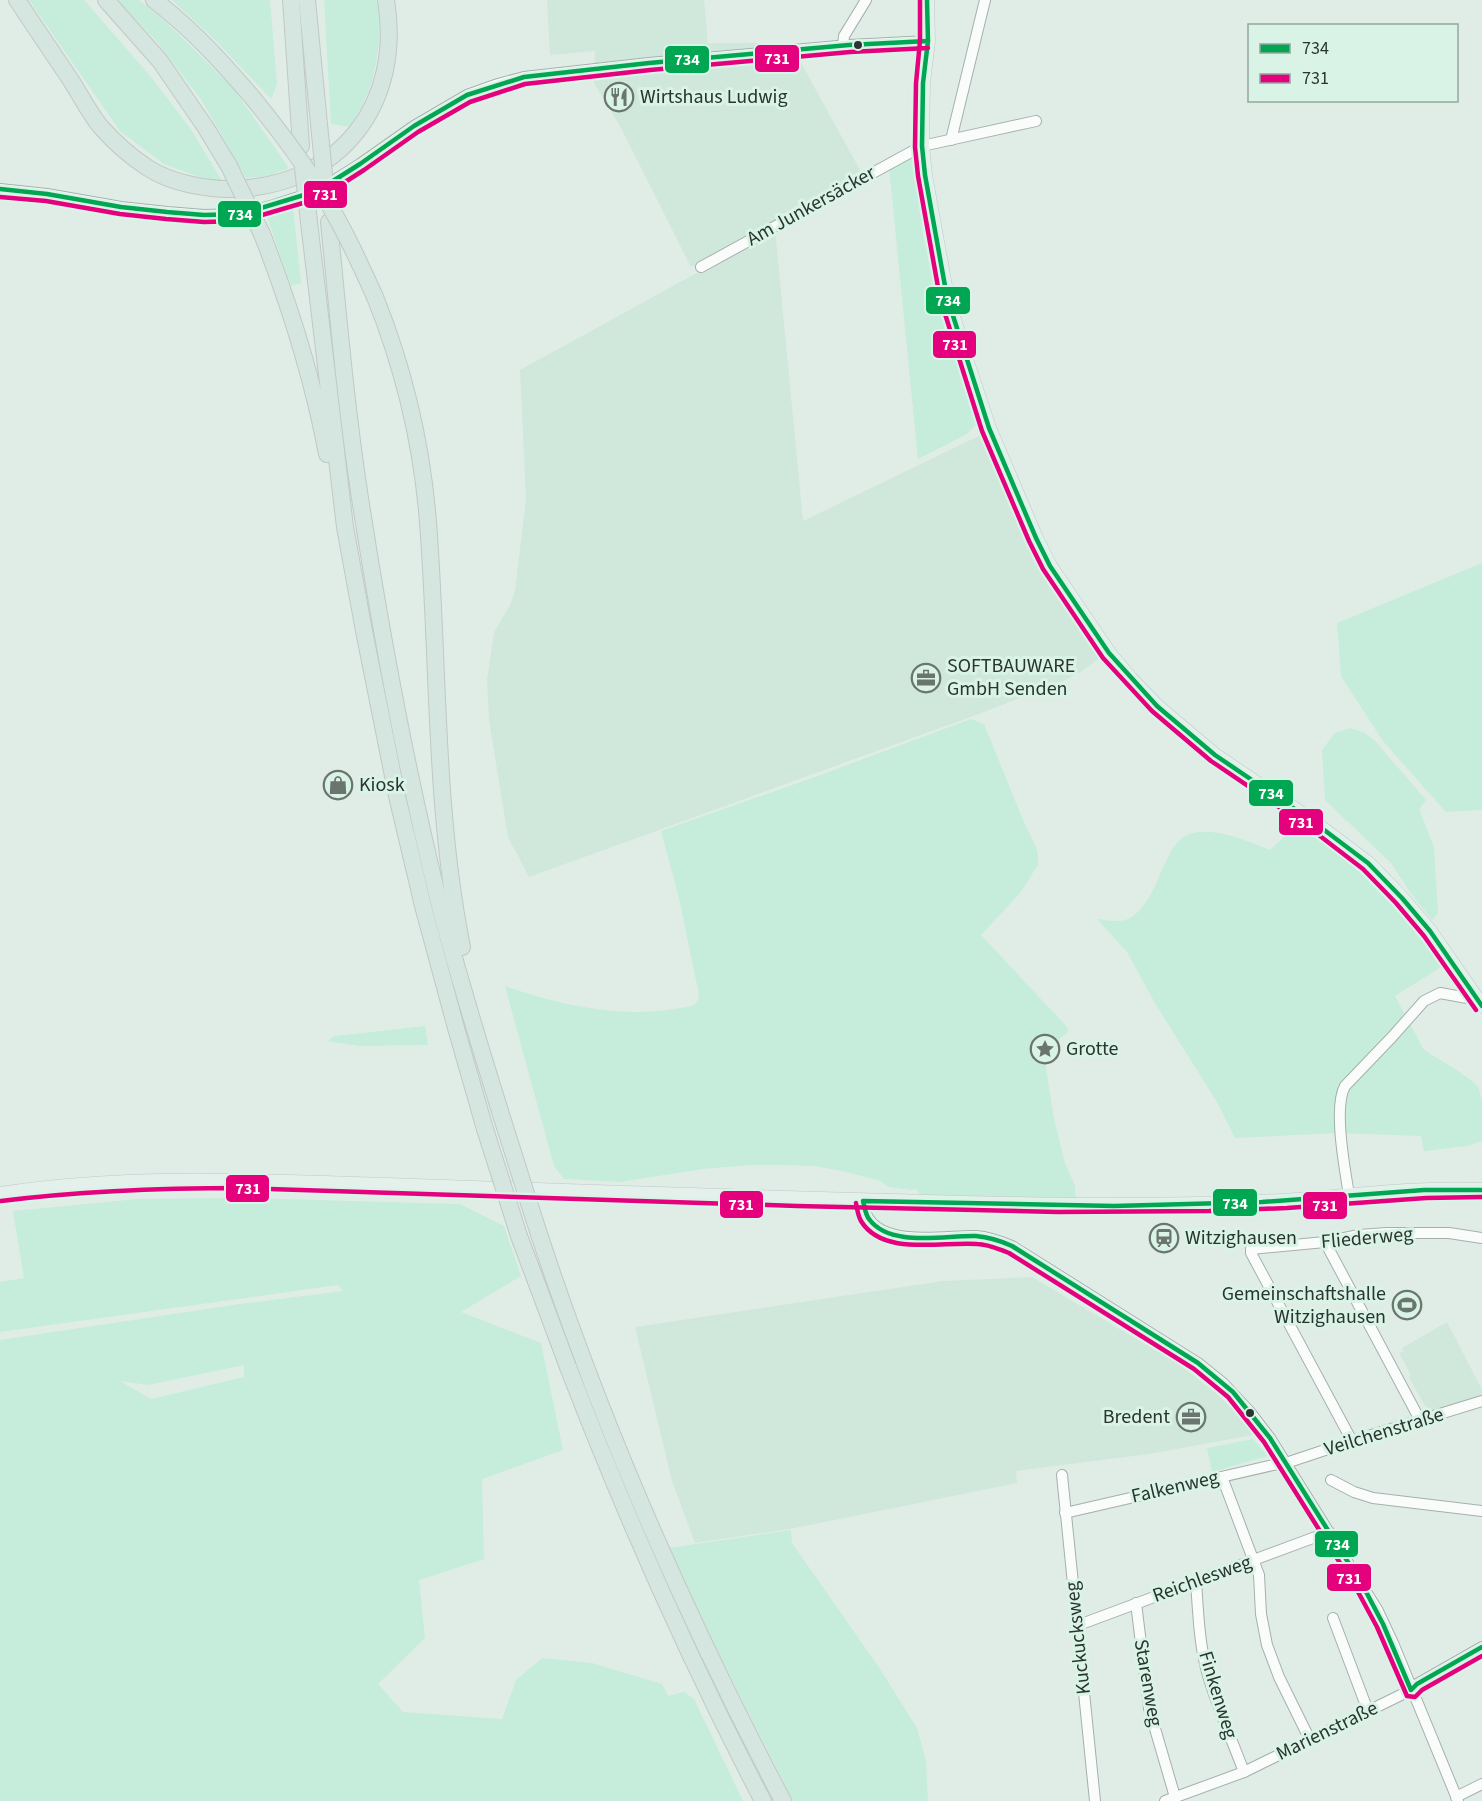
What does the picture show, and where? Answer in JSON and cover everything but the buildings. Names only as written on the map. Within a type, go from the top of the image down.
[{"type":"highway","points":[[17,0],[100,125],[123,149],[150,169],[184,184],[217,190],[252,189],[276,185],[318,166],[342,150],[370,111],[380,92],[389,45],[386,0]]},
{"type":"highway","points":[[106,0],[160,61],[195,110],[229,166],[262,234],[282,284],[308,368],[338,515],[345,527]]},
{"type":"highway","points":[[153,0],[197,36],[222,61],[287,141],[315,181],[354,250],[390,334],[403,379],[418,450],[426,509],[443,816],[454,903],[477,1021],[480,1048]]},
{"type":"highway","points":[[291,0],[301,146],[345,527],[380,712],[408,840],[444,984],[485,1129],[519,1236],[568,1367],[628,1517],[678,1628],[763,1801]]},
{"type":"highway","points":[[307,0],[343,368],[360,497],[391,681],[437,892],[480,1048],[554,1282],[644,1511],[708,1652],[782,1799]]},
{"type":"main road","points":[[927,0],[928,41],[923,83],[922,146],[947,297],[989,428],[1050,566],[1109,653],[1157,706],[1215,755],[1311,820],[1368,863],[1430,931],[1480,1003]]},
{"type":"main road","points":[[0,1194],[28,1189],[104,1183],[258,1181],[863,1201],[1114,1206],[1262,1202],[1424,1190],[1482,1190]]},
{"type":"street","points":[[843,46],[844,36],[866,0]]},
{"type":"street","points":[[951,140],[989,1]]},
{"type":"street","points":[[0,189],[167,212],[204,215],[241,214],[317,191],[414,126],[467,95],[524,77],[638,64],[928,41]]},
{"type":"street","name":"Am Junkersäcker","points":[[701,267],[922,146],[1036,121]]},
{"type":"street","points":[[1349,1195],[1340,1108],[1341,1092],[1345,1086],[1424,1001],[1440,993],[1480,1003]]},
{"type":"street","points":[[863,1201],[864,1212],[869,1220],[888,1234],[910,1237],[977,1236],[995,1239],[1012,1246],[1198,1363],[1220,1380],[1250,1412],[1270,1438],[1378,1611],[1457,1799],[1482,1784]]},
{"type":"street","name":"Fliederweg","points":[[1353,1440],[1251,1249],[1387,1233],[1449,1233],[1482,1238]]},
{"type":"street","points":[[1325,1242],[1420,1420]]},
{"type":"street","name":"Veilchenstraße","points":[[1286,1463],[1353,1440],[1481,1403]]},
{"type":"street","name":"Falkenweg","points":[[1065,1513],[1286,1463]]},
{"type":"street","name":"Kuckucksweg","points":[[1062,1475],[1095,1801]]},
{"type":"street","points":[[1222,1476],[1258,1575],[1261,1614],[1267,1645],[1279,1677],[1310,1740]]},
{"type":"street","points":[[1331,1480],[1354,1492],[1373,1498],[1482,1511]]},
{"type":"street","name":"Reichlesweg","points":[[1076,1626],[1329,1532]]},
{"type":"street","name":"Finkenweg","points":[[1196,1581],[1206,1666],[1217,1703],[1244,1772]]},
{"type":"street","name":"Starenweg","points":[[1136,1603],[1149,1708],[1170,1799]]},
{"type":"street","points":[[1333,1618],[1368,1711]]},
{"type":"street","name":"Marienstraße","points":[[1170,1799],[1244,1772],[1310,1740],[1411,1690],[1417,1684],[1482,1647]]},
{"type":"shaded area","points":[[29,0],[84,0],[151,77],[192,131],[222,181],[199,177],[164,164],[120,131]]},
{"type":"shaded area","points":[[117,0],[139,0],[166,22],[233,88],[289,168],[268,176],[246,178],[202,101],[157,42]]},
{"type":"shaded area","points":[[172,0],[270,0],[277,84],[271,99],[218,43]]},
{"type":"shaded area","points":[[324,0],[376,0],[379,34],[374,72],[366,97],[350,127],[331,124]]},
{"type":"shaded area","points":[[547,0],[704,0],[708,43],[790,43],[865,179],[691,267],[621,128],[594,83],[595,51],[550,55]]},
{"type":"shaded area","points":[[912,156],[915,176],[918,176],[923,235],[946,336],[977,424],[967,434],[918,459],[889,167]]},
{"type":"shaded area","points":[[293,207],[301,283],[291,286],[267,217]]},
{"type":"shaded area","points":[[775,230],[803,521],[989,431],[1019,503],[1107,653],[1065,680],[979,714],[529,877],[508,837],[489,720],[487,680],[494,632],[510,605],[515,591],[526,499],[520,370]]},
{"type":"shaded area","points":[[1482,563],[1482,810],[1446,812],[1383,741],[1341,676],[1337,623]]},
{"type":"shaded area","points":[[971,719],[984,724],[1036,847],[1038,865],[1020,893],[981,935],[1068,1028],[1067,1033],[1047,1049],[1044,1055],[1054,1119],[1065,1163],[1075,1186],[1076,1205],[926,1202],[916,1189],[889,1187],[878,1180],[814,1166],[750,1165],[703,1169],[620,1182],[564,1179],[554,1166],[505,986],[554,1001],[604,1010],[650,1012],[688,1007],[694,1004],[699,995],[679,898],[661,831]]},
{"type":"shaded area","points":[[1350,728],[1363,732],[1375,741],[1426,800],[1419,809],[1434,847],[1438,913],[1432,920],[1391,863],[1325,800],[1322,750],[1335,733]]},
{"type":"shaded area","points":[[1304,818],[1367,864],[1449,962],[1395,996],[1424,1050],[1478,1086],[1482,1101],[1482,1141],[1467,1146],[1424,1151],[1421,1136],[1338,1133],[1235,1138],[1217,1102],[1156,1005],[1127,952],[1097,919],[1122,921],[1138,912],[1152,892],[1173,848],[1187,835],[1198,832],[1223,834],[1270,850]]},
{"type":"shaded area","points":[[425,1026],[428,1045],[359,1046],[327,1041],[335,1036]]},
{"type":"shaded area","points":[[243,1198],[460,1204],[504,1226],[521,1276],[461,1312],[541,1343],[563,1450],[482,1479],[484,1559],[419,1580],[425,1638],[378,1684],[403,1712],[502,1719],[516,1680],[542,1658],[592,1663],[662,1684],[668,1696],[684,1692],[694,1699],[743,1801],[0,1801],[0,1340],[343,1291],[338,1285],[0,1332],[0,1282],[24,1278],[13,1211],[137,1199]],"holes":[[[244,1365],[244,1377],[151,1399],[120,1381],[148,1385]]]},
{"type":"shaded area","points":[[1032,1277],[1177,1363],[1215,1392],[1258,1434],[1149,1454],[1016,1471],[1017,1483],[790,1529],[695,1543],[672,1481],[635,1327],[943,1281]]},
{"type":"shaded area","points":[[1447,1322],[1482,1390],[1482,1395],[1429,1413],[1399,1353],[1404,1351],[1402,1348]]},
{"type":"shaded area","points":[[1253,1439],[1268,1456],[1212,1472],[1207,1448]]},
{"type":"shaded area","points":[[791,1530],[792,1543],[880,1669],[917,1728],[926,1761],[928,1801],[793,1801],[705,1626],[669,1548]]},
{"type":"transit line","name":"731","points":[[920,0],[915,147],[940,298],[982,431],[1043,569],[1103,658],[1152,711],[1211,761],[1307,826],[1363,869],[1424,936],[1476,1010]]},
{"type":"transit line","name":"734","points":[[927,0],[928,41],[923,83],[922,146],[947,297],[989,428],[1050,566],[1109,653],[1157,706],[1215,755],[1311,820],[1368,863],[1430,931],[1482,1006]]},
{"type":"transit line","name":"734","points":[[0,189],[167,212],[204,215],[241,214],[317,191],[414,126],[467,95],[524,77],[849,45],[928,41]]},
{"type":"transit line","name":"731","points":[[0,197],[46,201],[120,214],[166,219],[204,222],[242,221],[320,198],[418,132],[470,102],[525,84],[850,52],[928,48]]},
{"type":"transit line","name":"731","points":[[1,1201],[121,1191],[242,1188],[1058,1212],[1209,1211],[1426,1198],[1482,1197]]},
{"type":"transit line","name":"734","points":[[1482,1190],[1424,1190],[1262,1202],[1114,1206],[863,1201],[869,1219],[878,1228],[890,1234],[919,1238],[976,1236],[1012,1246],[1198,1363],[1233,1392],[1270,1438],[1363,1586],[1383,1624],[1411,1690],[1417,1684],[1482,1647]]},
{"type":"transit line","name":"731","points":[[856,1203],[861,1221],[871,1232],[884,1239],[914,1245],[981,1244],[1009,1253],[1194,1369],[1228,1397],[1264,1442],[1357,1590],[1377,1627],[1407,1696],[1415,1697],[1422,1690],[1482,1656]]},
{"type":"place","name":"Wirtshaus Ludwig","points":[[619,97]]},
{"type":"place","name":"SOFTBAUWARE GmbH Senden","points":[[926,678]]},
{"type":"place","name":"Kiosk","points":[[338,785]]},
{"type":"place","name":"Grotte","points":[[1045,1049]]},
{"type":"place","name":"Witzighausen","points":[[1164,1238]]},
{"type":"place","name":"Gemeinschaftshalle Witzighausen","points":[[1407,1305]]},
{"type":"place","name":"Bredent","points":[[1191,1417]]}]
